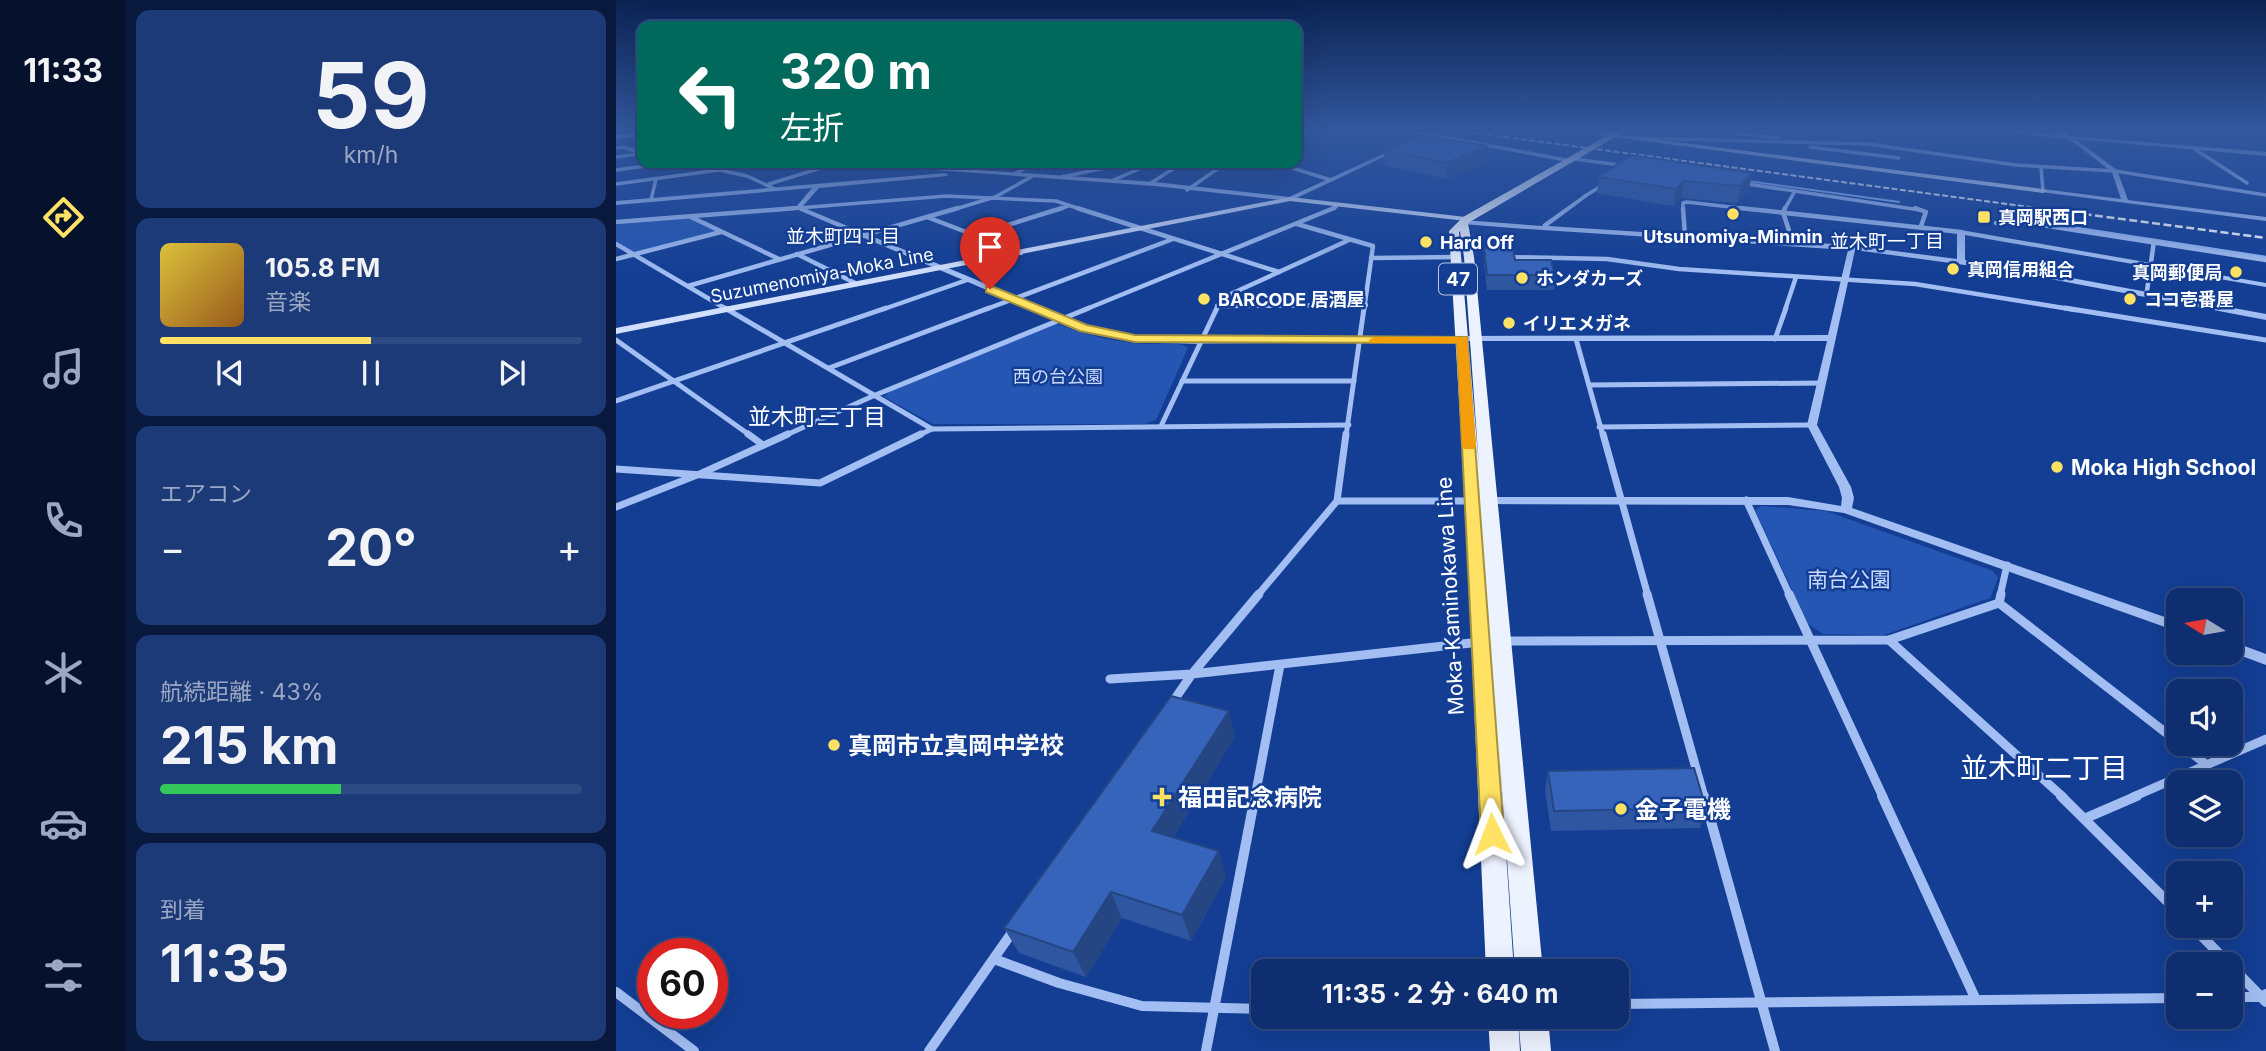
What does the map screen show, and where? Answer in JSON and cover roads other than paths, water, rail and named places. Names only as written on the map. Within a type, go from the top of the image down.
[{"type":"main road","points":[[1286,200],[1465,221],[1541,178]]},
{"type":"main road","points":[[1943,178],[2043,191]]},
{"type":"main road","points":[[1286,200],[1465,221]]},
{"type":"main road","name":"Suzumenomiya-Moka Line","points":[[616,331],[1286,200]]},
{"type":"main road","name":"Moka-Kaminokawa Line","points":[[1465,221],[1469,257],[1469,340],[1492,642],[1528,959]]},
{"type":"main road","name":"Moka-Kaminokawa Line","points":[[1465,221],[1454,231],[1469,340]]},
{"type":"main road","name":"Moka-Kaminokawa Line","points":[[1492,642],[1500,959]]},
{"type":"main road","points":[[1503,1029],[1504,1051]]},
{"type":"main road","points":[[1534,1029],[1536,1051]]},
{"type":"street","points":[[616,184],[663,178]]},
{"type":"street","points":[[748,178],[769,184],[775,190]]},
{"type":"street","points":[[769,184],[788,178]]},
{"type":"street","points":[[616,203],[891,178]]},
{"type":"street","points":[[688,286],[995,197],[1029,178]]},
{"type":"street","points":[[1046,178],[1189,188],[1204,178]]},
{"type":"street","points":[[1075,178],[1151,183],[1286,200],[1335,178]]},
{"type":"street","points":[[1111,181],[1118,178]]},
{"type":"street","points":[[1151,183],[1159,178]]},
{"type":"street","points":[[1325,178],[1331,180]]},
{"type":"street","points":[[2042,178],[2043,191],[2266,219]]},
{"type":"street","points":[[2118,178],[2126,201]]},
{"type":"street","points":[[2159,178],[2266,195]]},
{"type":"street","points":[[2240,178],[2248,183]]},
{"type":"street","points":[[651,200],[656,179]]},
{"type":"street","points":[[1545,225],[1608,181]]},
{"type":"street","points":[[1728,181],[1916,208],[1926,212],[1921,226]]},
{"type":"street","points":[[798,208],[817,186]]},
{"type":"street","points":[[1793,241],[1783,212],[1795,191]]},
{"type":"street","points":[[616,222],[946,196],[1056,201],[1279,272]]},
{"type":"street","points":[[1685,234],[1683,204],[1687,202],[1921,226],[2266,285]]},
{"type":"street","points":[[975,235],[1070,205]]},
{"type":"street","points":[[616,507],[873,396],[1336,207]]},
{"type":"street","points":[[798,208],[1060,320],[1116,336],[1201,341],[1832,338]]},
{"type":"street","points":[[690,216],[779,259]]},
{"type":"street","points":[[927,217],[1021,253]]},
{"type":"street","points":[[1996,223],[2010,220],[2266,260]]},
{"type":"street","points":[[1465,221],[1853,246],[1960,259],[2147,291],[2266,315]]},
{"type":"street","points":[[1465,221],[1685,234]]},
{"type":"street","points":[[1168,709],[1192,674],[1337,501],[1373,246],[1296,224]]},
{"type":"street","points":[[616,260],[721,232]]},
{"type":"street","points":[[1960,259],[1961,232]]},
{"type":"street","points":[[829,369],[1174,239]]},
{"type":"street","points":[[1161,426],[1222,298],[1350,240]]},
{"type":"street","points":[[2147,291],[2154,241]]},
{"type":"street","points":[[616,244],[932,429]]},
{"type":"street","points":[[1846,510],[1848,498],[1845,488],[1812,425],[1853,246]]},
{"type":"street","points":[[797,254],[858,284]]},
{"type":"street","points":[[1371,258],[1456,257]]},
{"type":"street","points":[[1469,257],[1482,257]]},
{"type":"street","points":[[1496,257],[1607,259],[1679,269],[1956,289],[2266,341]]},
{"type":"street","points":[[1960,259],[2266,315]]},
{"type":"street","points":[[1775,339],[1796,276]]},
{"type":"street","points":[[616,401],[967,279]]},
{"type":"street","points":[[1217,306],[1366,305]]},
{"type":"street","points":[[1576,339],[1775,1051]]},
{"type":"street","points":[[616,340],[763,445]]},
{"type":"street","points":[[1182,381],[1354,381]]},
{"type":"street","points":[[1588,385],[1822,383]]},
{"type":"street","points":[[616,469],[702,472],[820,483],[932,429],[1349,425]]},
{"type":"street","points":[[1599,427],[1812,425]]},
{"type":"street","points":[[1746,500],[1976,1000]]},
{"type":"street","points":[[1337,501],[1788,501],[1846,510],[2166,622]]},
{"type":"street","points":[[1999,603],[2007,565]]},
{"type":"street","points":[[1110,679],[1192,674],[1492,642],[1889,640],[1999,603]]},
{"type":"street","points":[[1999,603],[2166,733]]},
{"type":"street","points":[[1889,640],[2086,818],[2166,900]]},
{"type":"street","points":[[2244,651],[2266,660]]},
{"type":"street","points":[[1206,1051],[1280,665]]},
{"type":"street","points":[[2086,818],[2266,739]]},
{"type":"street","points":[[2196,756],[2207,765]]},
{"type":"street","points":[[929,1051],[1017,925]]},
{"type":"street","points":[[2204,938],[2217,952]]},
{"type":"street","points":[[993,959],[1059,983],[1142,1006],[1251,1009]]},
{"type":"street","points":[[2243,978],[2264,998]]},
{"type":"street","points":[[616,992],[694,1051]]},
{"type":"street","points":[[2243,997],[2264,998]]},
{"type":"street","points":[[1629,1004],[2166,998]]},
{"type":"waterway","points":[[1748,181],[1899,202]]},
{"type":"waterway","points":[[2025,220],[2266,257]]},
{"type":"railway","points":[[1813,178],[2052,210]]},
{"type":"railway","points":[[2038,208],[2266,238]]},
{"type":"place","name":"Utsunomiya-Minmin","points":[[1733,214]]},
{"type":"place","name":"真岡駅西口","points":[[1984,217]]},
{"type":"place","name":"Hard Off","points":[[1426,242]]},
{"type":"place","name":"真岡信用組合","points":[[1953,269]]},
{"type":"place","name":"真岡郵便局","points":[[2236,272]]},
{"type":"place","name":"ホンダカーズ","points":[[1522,278]]},
{"type":"place","name":"BARCODE 居酒屋","points":[[1204,299]]},
{"type":"place","name":"ココ壱番屋","points":[[2130,299]]},
{"type":"place","name":"イリエメガネ","points":[[1509,323]]},
{"type":"place","name":"Moka High School","points":[[2057,467]]},
{"type":"place","name":"真岡市立真岡中学校","points":[[834,745]]},
{"type":"place","name":"福田記念病院","points":[[1162,797]]},
{"type":"place","name":"金子電機","points":[[1621,809]]},
{"type":"district","name":"並木町四丁目","points":[[843,236]]},
{"type":"district","name":"並木町一丁目","points":[[1887,241]]},
{"type":"district","name":"並木町三丁目","points":[[817,417]]},
{"type":"district","name":"並木町二丁目","points":[[2044,768]]},
{"type":"park label","name":"西の台公園","points":[[1058,376]]},
{"type":"park label","name":"南台公園","points":[[1849,579]]}]
